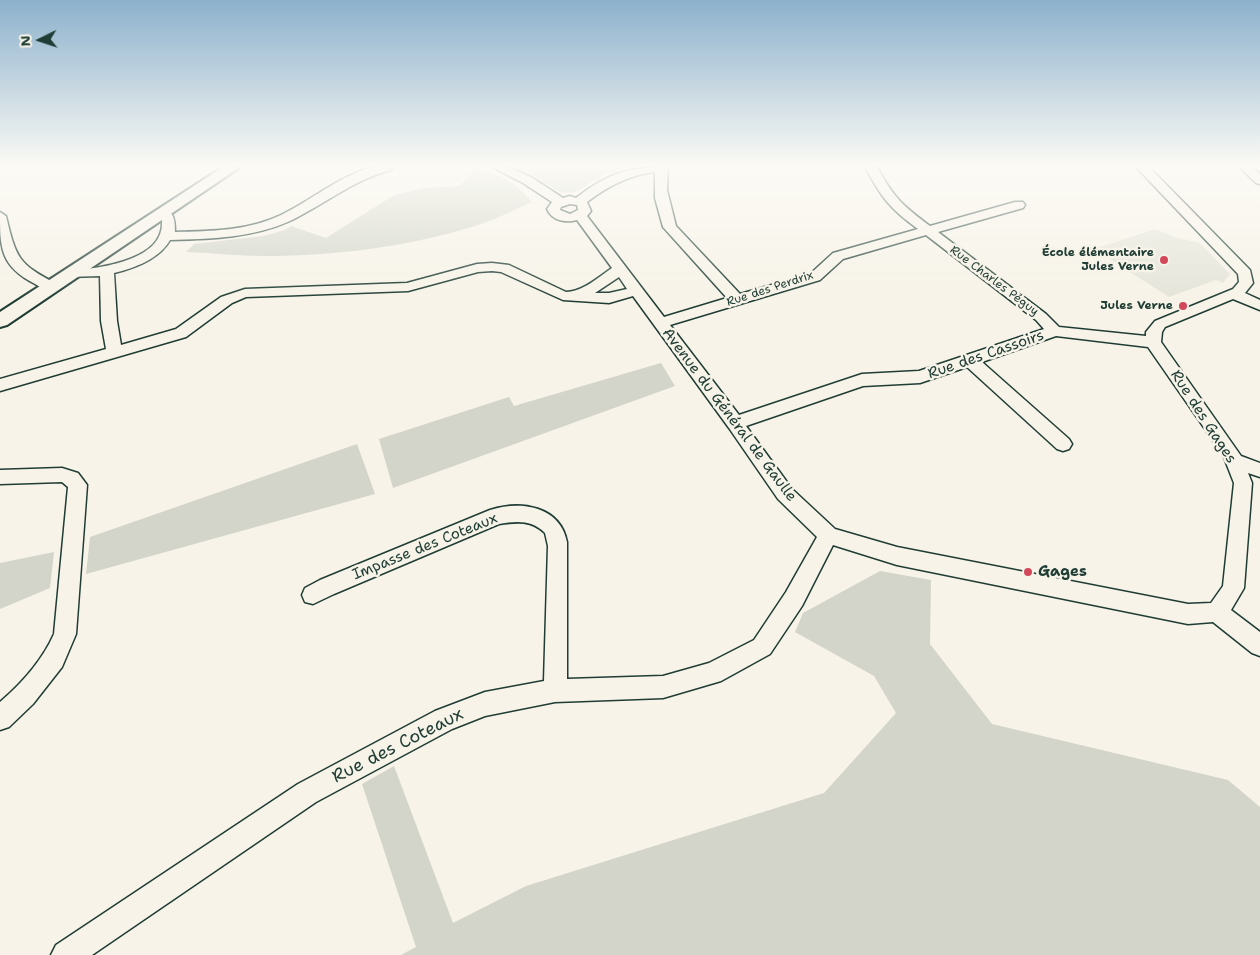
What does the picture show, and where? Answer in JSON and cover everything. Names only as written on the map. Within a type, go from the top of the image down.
[{"type":"street","points":[[0,321],[166,212]]},
{"type":"street","points":[[168,236],[248,230],[271,224],[293,212]]},
{"type":"street","name":"Avenue du Général de Gaulle","points":[[581,212],[619,270],[735,423],[785,494],[828,535],[897,556],[1188,614],[1217,612]]},
{"type":"street","points":[[666,212],[670,227],[737,300]]},
{"type":"street","name":"Rue Charles Péguy","points":[[904,212],[1041,317],[1055,331]]},
{"type":"street","name":"Rue des Perdrix","points":[[660,322],[815,277],[838,256],[993,212]]},
{"type":"street","points":[[1153,342],[1154,332],[1160,324],[1238,292],[1246,283],[1253,279],[1186,212]]},
{"type":"street","points":[[72,274],[107,271],[141,258],[158,247],[168,236],[170,225],[169,218],[162,214]]},
{"type":"street","points":[[0,216],[9,255],[17,266],[28,276],[52,287]]},
{"type":"street","points":[[0,384],[181,333],[193,327],[218,304],[232,296],[245,294],[408,287],[477,268],[492,267],[504,268],[563,296],[609,298],[636,291]]},
{"type":"street","points":[[571,297],[589,290],[619,270]]},
{"type":"street","points":[[107,271],[109,321],[114,352]]},
{"type":"street","points":[[1233,294],[1260,305]]},
{"type":"street","name":"Rue des Cassoirs","points":[[735,423],[862,380],[920,377],[1055,331],[1153,342]]},
{"type":"street","name":"Rue des Gages","points":[[1153,342],[1231,453],[1243,483],[1233,588],[1217,612]]},
{"type":"street","points":[[970,360],[1063,444]]},
{"type":"street","points":[[1234,461],[1260,470]]},
{"type":"street","points":[[0,476],[62,476],[70,478],[78,485],[65,634],[54,659],[25,696],[0,718]]},
{"type":"street","name":"Impasse des Coteaux","points":[[313,595],[327,587],[497,516],[517,512],[539,517],[553,528],[558,546],[555,691]]},
{"type":"street","name":"Rue des Coteaux","points":[[66,955],[315,789],[444,720],[485,704],[555,691],[663,687],[713,673],[762,647],[794,599],[828,535]]},
{"type":"street","points":[[1217,612],[1260,646]]},
{"type":"shaded area","points":[[368,212],[511,212],[472,227],[447,234],[370,249],[291,256],[245,256],[186,252],[194,244],[263,236],[285,230],[291,226],[326,238]]},
{"type":"shaded area","name":"École élémentaire Jules Verne","points":[[1155,229],[1178,238],[1200,243],[1230,274],[1223,283],[1216,280],[1169,297],[1094,249]]},
{"type":"shaded area","points":[[661,363],[675,386],[393,488],[379,439],[509,397],[514,406]]},
{"type":"shaded area","points":[[357,444],[375,494],[86,574],[90,537]]},
{"type":"shaded area","points":[[54,552],[50,588],[0,609],[0,563]]},
{"type":"shaded area","points":[[880,571],[931,580],[930,644],[992,724],[1228,780],[1260,807],[1260,955],[401,955],[416,947],[362,784],[394,766],[453,923],[526,886],[824,793],[896,713],[874,676],[795,632],[803,613]]},
{"type":"place","name":"École élémentaire Jules Verne","points":[[1164,260]]},
{"type":"place","name":"Jules Verne","points":[[1183,306]]},
{"type":"place","name":"Gages","points":[[1028,572]]}]
